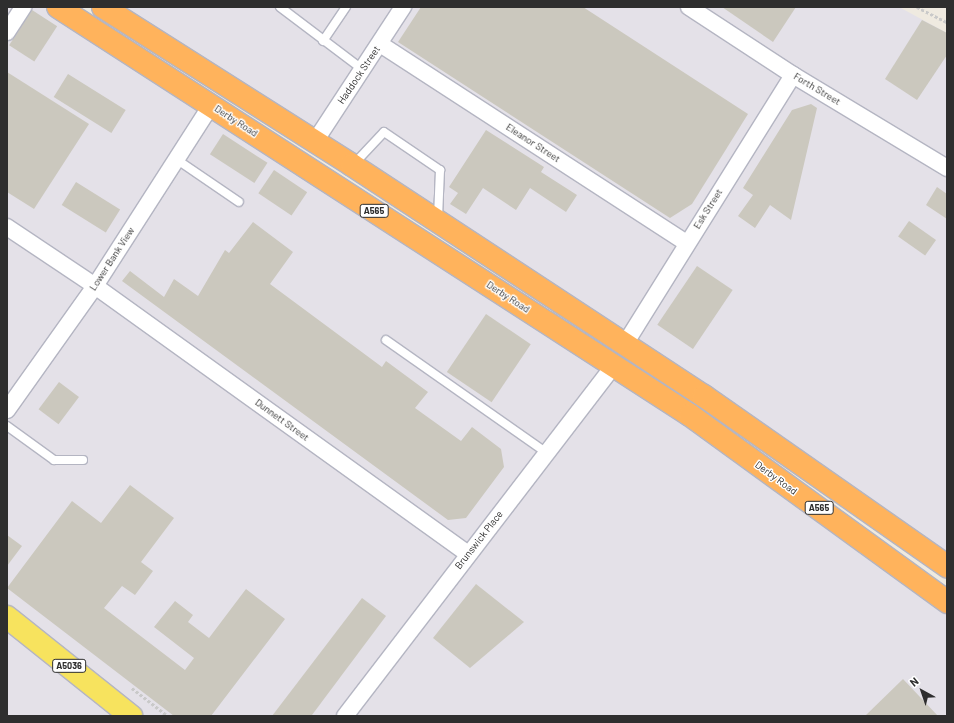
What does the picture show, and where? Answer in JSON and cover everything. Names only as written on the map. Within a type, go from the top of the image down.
[{"type":"highway","name":"Derby Road","points":[[58,7],[690,415],[947,602]]},
{"type":"highway","name":"A565","points":[[103,7],[314,143],[352,165],[704,396],[947,566]]},
{"type":"main road","name":"A5036","points":[[7,617],[131,716]]},
{"type":"street","points":[[7,32],[23,7]]},
{"type":"street","name":"Haddock Street","points":[[314,143],[403,7]]},
{"type":"street","name":"Forth Street","points":[[689,7],[793,75],[947,168]]},
{"type":"street","name":"Eleanor Street","points":[[380,44],[686,243]]},
{"type":"street","name":"Esk Street","points":[[625,344],[686,243],[793,75]]},
{"type":"street","name":"Lower Bank View","points":[[7,410],[95,286],[211,105]]},
{"type":"street","name":"Dunnett Street","points":[[7,227],[95,286],[468,554]]},
{"type":"street","name":"Brunswick Place","points":[[344,716],[614,365]]},
{"type":"lane","points":[[280,7],[298,19],[323,41],[362,69]]},
{"type":"lane","points":[[323,41],[342,8]]},
{"type":"lane","points":[[352,165],[384,132],[440,170],[437,222]]},
{"type":"lane","points":[[176,159],[239,202]]},
{"type":"lane","points":[[386,340],[547,453]]},
{"type":"lane","points":[[7,426],[54,460],[83,460]]},
{"type":"path","points":[[917,7],[947,22]]},
{"type":"shaded area","points":[[7,7],[58,7],[299,163],[947,602],[947,716],[7,716]]},
{"type":"shaded area","points":[[103,7],[899,7],[947,33],[947,566]]},
{"type":"building","points":[[421,7],[583,7],[748,114],[692,204],[670,218],[398,42]]},
{"type":"building","points":[[722,7],[796,7],[773,42]]},
{"type":"building","points":[[32,10],[57,26],[34,62],[9,45]]},
{"type":"building","points":[[922,20],[947,33],[947,55],[917,100],[885,79]]},
{"type":"building","points":[[7,72],[89,124],[34,209],[7,192]]},
{"type":"building","points":[[68,74],[126,110],[111,133],[54,97]]},
{"type":"building","points":[[811,104],[817,108],[791,220],[770,205],[755,228],[738,216],[753,195],[743,188],[792,110]]},
{"type":"building","points":[[486,130],[544,167],[541,172],[577,195],[566,212],[530,188],[516,210],[483,188],[466,214],[450,204],[458,193],[449,187]]},
{"type":"building","points":[[223,134],[267,163],[254,183],[210,154]]},
{"type":"building","points":[[274,170],[307,192],[292,216],[258,193]]},
{"type":"building","points":[[76,182],[120,210],[106,232],[62,205]]},
{"type":"building","points":[[937,187],[947,194],[947,219],[926,205]]},
{"type":"building","points":[[909,221],[936,240],[925,255],[898,237]]},
{"type":"building","points":[[253,222],[293,252],[270,284],[382,367],[386,361],[428,392],[415,408],[461,441],[472,427],[501,449],[504,467],[466,518],[448,520],[122,281],[130,271],[164,297],[174,279],[198,296],[225,250],[229,253]]},
{"type":"building","points":[[697,266],[733,290],[693,349],[657,325]]},
{"type":"building","points":[[486,314],[531,344],[492,402],[447,372]]},
{"type":"building","points":[[59,382],[79,397],[59,424],[39,409]]},
{"type":"building","points":[[130,485],[174,518],[141,562],[153,571],[135,595],[122,586],[104,608],[185,670],[194,658],[154,627],[175,601],[193,615],[188,622],[209,638],[246,589],[285,619],[211,716],[174,716],[7,588],[72,501],[101,523]]},
{"type":"building","points":[[7,535],[22,546],[7,566]]},
{"type":"building","points":[[476,584],[524,622],[470,668],[433,638]]},
{"type":"building","points":[[362,598],[386,616],[312,715],[272,716]]},
{"type":"building","points":[[903,679],[938,716],[865,716]]}]
